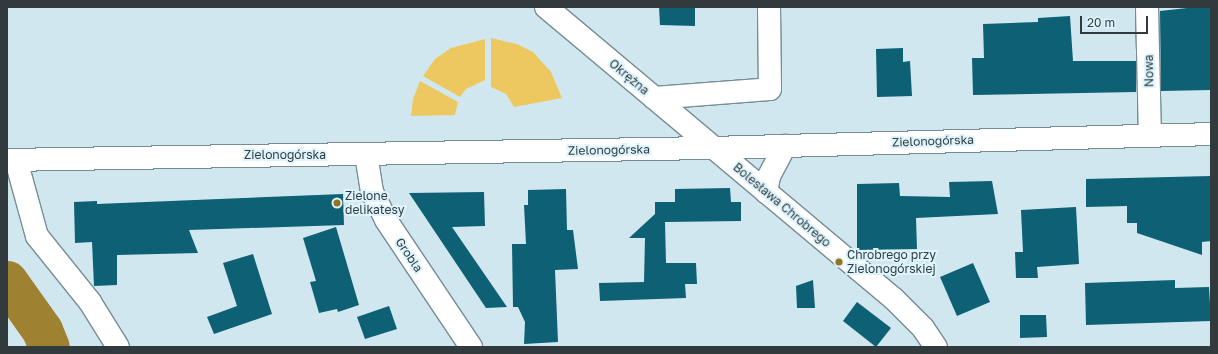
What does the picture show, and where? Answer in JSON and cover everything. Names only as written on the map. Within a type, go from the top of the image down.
[{"type":"street","name":"Okrężna","points":[[546,7],[712,148]]},
{"type":"street","points":[[654,98],[770,89],[769,7]]},
{"type":"street","name":"Nowa","points":[[1147,7],[1150,135]]},
{"type":"street","name":"Zielonogórska","points":[[12,160],[712,148],[1211,134]]},
{"type":"street","points":[[766,192],[769,176],[785,146]]},
{"type":"street","name":"Bolesława Chrobrego","points":[[712,148],[894,299],[923,328],[936,347]]},
{"type":"street","name":"Grobla","points":[[366,154],[372,192],[386,220],[471,347]]},
{"type":"street","points":[[12,160],[37,236],[90,302],[118,347]]},
{"type":"shaded area","points":[[491,38],[517,44],[533,52],[551,72],[562,98],[514,107],[506,94],[491,87]]},
{"type":"shaded area","points":[[485,39],[485,80],[466,89],[460,97],[423,76],[435,59],[451,48]]},
{"type":"shaded area","points":[[420,81],[458,102],[455,115],[411,116],[413,99]]},
{"type":"building","points":[[659,7],[695,7],[695,26],[660,25]]},
{"type":"building","points":[[1211,7],[1211,90],[1161,91],[1160,11]]},
{"type":"building","points":[[1070,16],[1073,61],[1136,61],[1136,92],[973,95],[972,58],[984,58],[983,24],[1038,22],[1038,18]]},
{"type":"building","points":[[903,48],[903,62],[910,61],[912,96],[877,97],[876,49]]},
{"type":"building","points":[[1211,176],[1211,241],[1202,242],[1202,255],[1137,233],[1137,223],[1127,223],[1127,206],[1086,207],[1086,179]]},
{"type":"building","points":[[992,181],[998,214],[916,218],[917,249],[857,250],[857,184],[899,183],[900,196],[950,197],[949,182]]},
{"type":"building","points":[[730,188],[731,202],[741,202],[741,221],[665,222],[666,263],[696,263],[697,284],[685,284],[686,298],[600,301],[599,283],[644,282],[645,238],[629,238],[655,214],[655,202],[675,202],[675,189]]},
{"type":"building","points":[[566,189],[567,230],[573,230],[578,269],[555,270],[558,342],[524,344],[525,322],[518,307],[513,307],[512,244],[526,244],[524,205],[528,205],[528,190]]},
{"type":"building","points":[[484,192],[485,226],[452,227],[507,307],[486,308],[409,193]]},
{"type":"building","points":[[343,194],[344,225],[189,230],[198,253],[117,255],[117,285],[94,286],[92,242],[75,243],[74,202],[97,201],[97,204]]},
{"type":"building","points":[[1076,207],[1079,264],[1037,267],[1038,278],[1016,278],[1015,252],[1023,252],[1021,210]]},
{"type":"building","points":[[336,227],[359,305],[338,312],[337,309],[319,313],[310,282],[316,281],[303,238]]},
{"type":"building","points":[[253,254],[272,314],[214,334],[207,317],[237,306],[223,263]]},
{"type":"building","points":[[973,263],[990,302],[957,316],[940,277]]},
{"type":"building","points":[[813,280],[815,308],[797,308],[796,286]]},
{"type":"building","points":[[1175,280],[1175,288],[1209,287],[1211,321],[1086,325],[1085,283]]},
{"type":"building","points":[[857,302],[891,328],[876,347],[843,321]]},
{"type":"building","points":[[389,306],[397,329],[365,339],[357,317]]},
{"type":"building","points":[[1020,315],[1046,315],[1047,337],[1020,338]]},
{"type":"waterway","points":[[7,281],[42,330],[49,347]]},
{"type":"place","name":"Zielone delikatesy","points":[[337,203]]},
{"type":"place","name":"Chrobrego przy Zielonogórskiej","points":[[839,262]]}]
